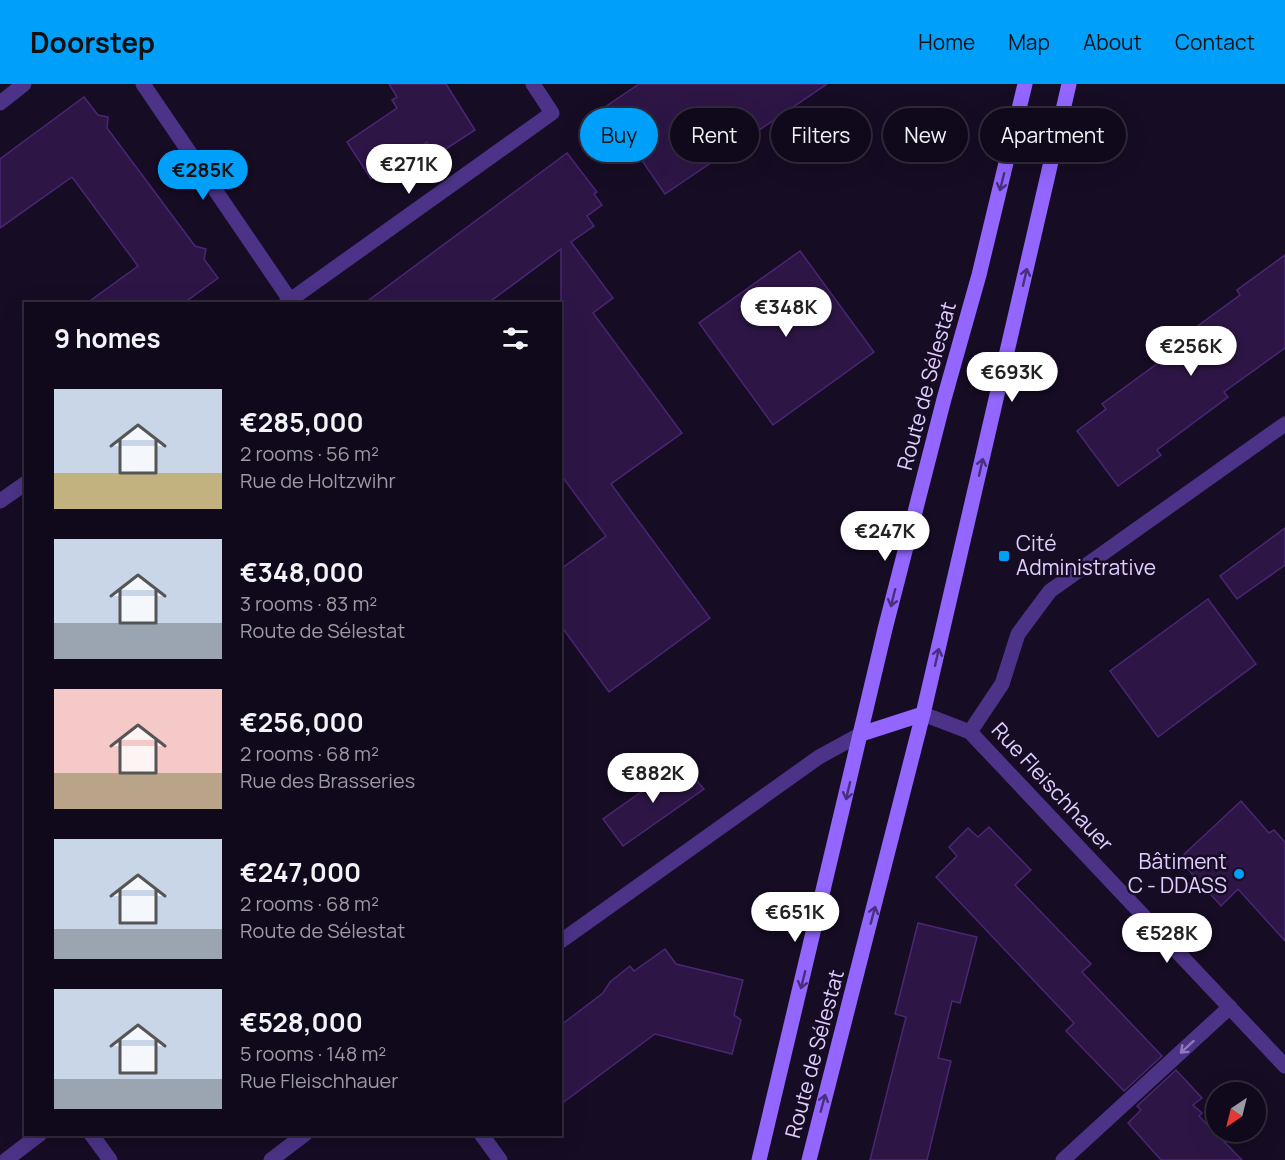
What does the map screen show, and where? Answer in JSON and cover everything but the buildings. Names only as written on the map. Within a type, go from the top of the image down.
[{"type":"main road","name":"Route de Sélestat","points":[[759,1160],[885,629],[944,399],[979,275],[1026,84]]},
{"type":"main road","name":"Route de Sélestat","points":[[809,1160],[923,714],[1069,84]]},
{"type":"main road","points":[[861,734],[923,714]]},
{"type":"street","points":[[0,103],[24,84]]},
{"type":"street","points":[[143,84],[288,301],[552,113],[533,84]]},
{"type":"street","points":[[970,732],[1002,684],[1018,634],[1050,591],[1285,424]]},
{"type":"street","points":[[0,501],[24,484]]},
{"type":"street","name":"Rue Fleischhauer","points":[[923,714],[970,732],[1285,1066]]},
{"type":"street","points":[[562,940],[819,757],[861,734]]},
{"type":"street","points":[[1063,1160],[1230,1007]]},
{"type":"street","points":[[6,1160],[37,1136]]},
{"type":"street","points":[[92,1136],[110,1160]]},
{"type":"street","points":[[271,1160],[302,1136]]},
{"type":"street","points":[[482,1136],[500,1160]]},
{"type":"place","name":"Cité Administrative","points":[[1004,556]]},
{"type":"place","name":"Bâtiment C - DDASS","points":[[1239,874]]}]
